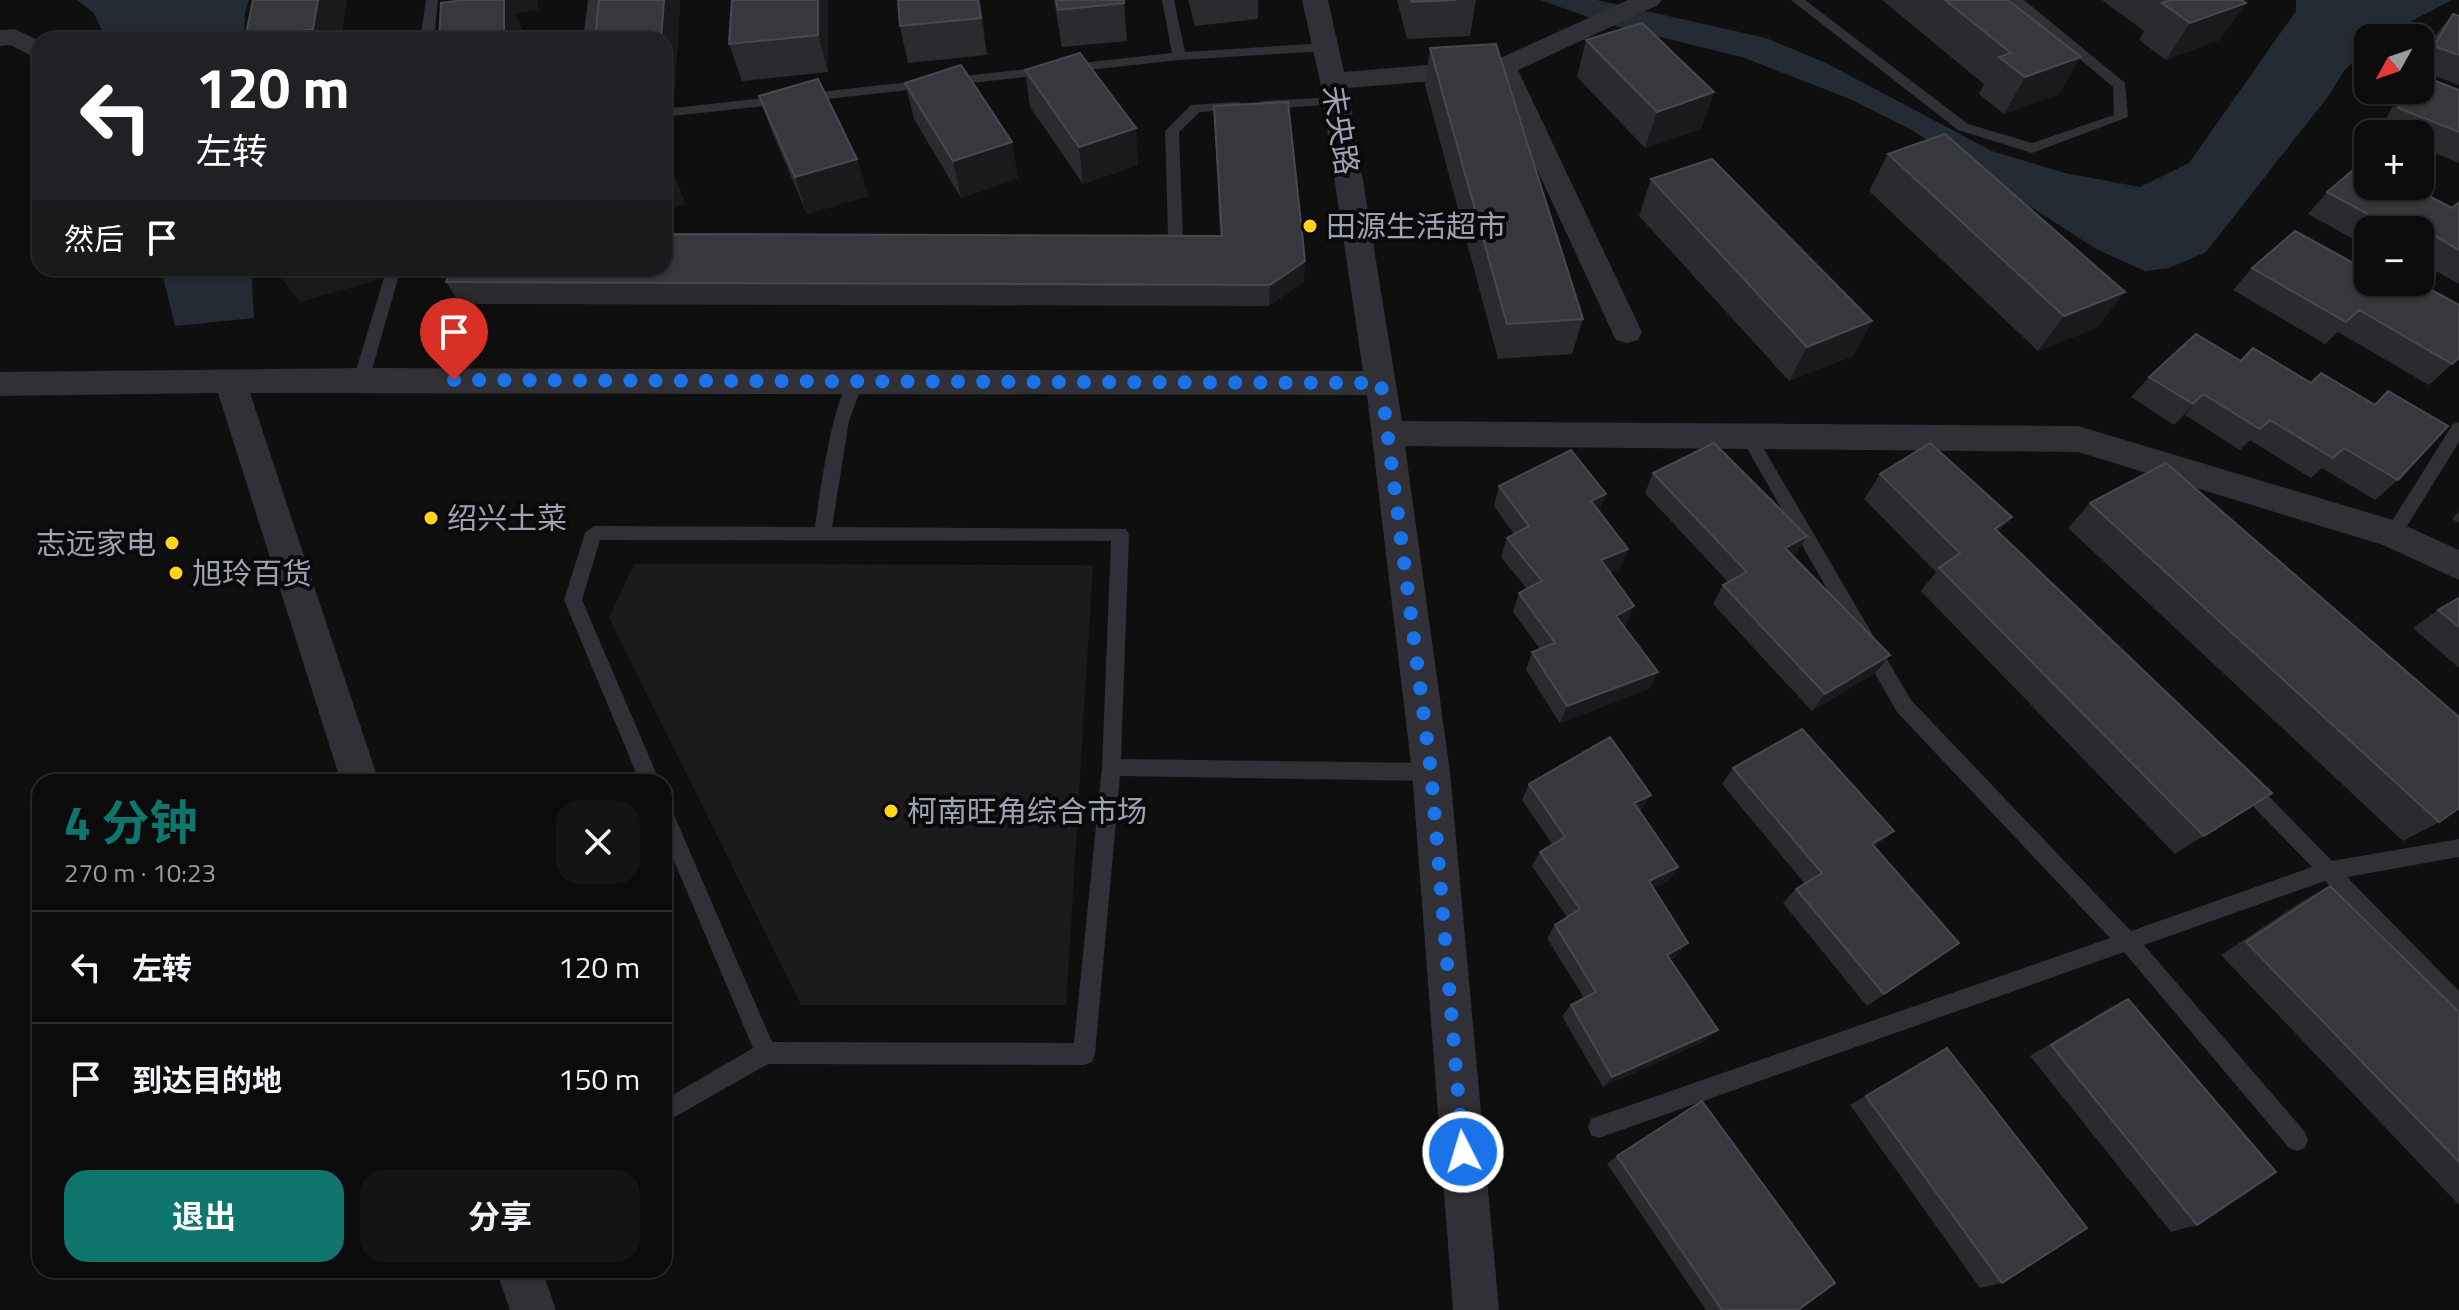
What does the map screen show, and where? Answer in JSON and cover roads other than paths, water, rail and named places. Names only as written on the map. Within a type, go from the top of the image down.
[{"type":"street","name":"未央路","points":[[1315,0],[1332,76],[1381,383],[1431,772],[1476,1310]]},
{"type":"street","points":[[1332,76],[1503,67],[1597,27],[1645,2]]},
{"type":"street","points":[[0,38],[15,37],[32,47]]},
{"type":"street","points":[[1503,67],[1627,332]]},
{"type":"street","points":[[0,384],[231,384],[361,380],[1381,383]]},
{"type":"street","points":[[231,384],[357,774]]},
{"type":"street","points":[[1388,433],[2078,439],[2393,534],[2459,566]]},
{"type":"street","points":[[522,1278],[533,1310]]},
{"type":"lane","points":[[428,32],[432,0]]},
{"type":"lane","points":[[591,32],[594,0]]},
{"type":"lane","points":[[1168,0],[1179,56]]},
{"type":"lane","points":[[1797,0],[1963,127],[2032,148],[2121,117],[2120,86],[2016,0]]},
{"type":"lane","points":[[672,112],[1179,56],[1332,76]]},
{"type":"lane","points":[[1144,239],[1176,240],[1172,131],[1196,108],[1332,76]]},
{"type":"lane","points":[[361,380],[392,276]]},
{"type":"lane","points":[[822,533],[841,421],[856,380]]},
{"type":"lane","points":[[2393,534],[2459,428]]},
{"type":"lane","points":[[1748,436],[1904,706],[2128,942],[2297,1140]]},
{"type":"lane","points":[[647,774],[573,600],[594,533],[1120,534],[1111,767],[1084,1054],[766,1053],[672,1107]]},
{"type":"lane","points":[[1111,767],[1431,772]]},
{"type":"lane","points":[[2228,768],[2459,1006]]},
{"type":"lane","points":[[672,833],[766,1053]]},
{"type":"lane","points":[[1599,1127],[2328,871],[2459,848]]},
{"type":"place","name":"田源生活超市","points":[[1310,226]]},
{"type":"place","name":"绍兴土菜","points":[[431,518]]},
{"type":"place","name":"志远家电","points":[[172,543]]},
{"type":"place","name":"旭玲百货","points":[[176,573]]},
{"type":"place","name":"柯南旺角综合市场","points":[[891,811]]}]
